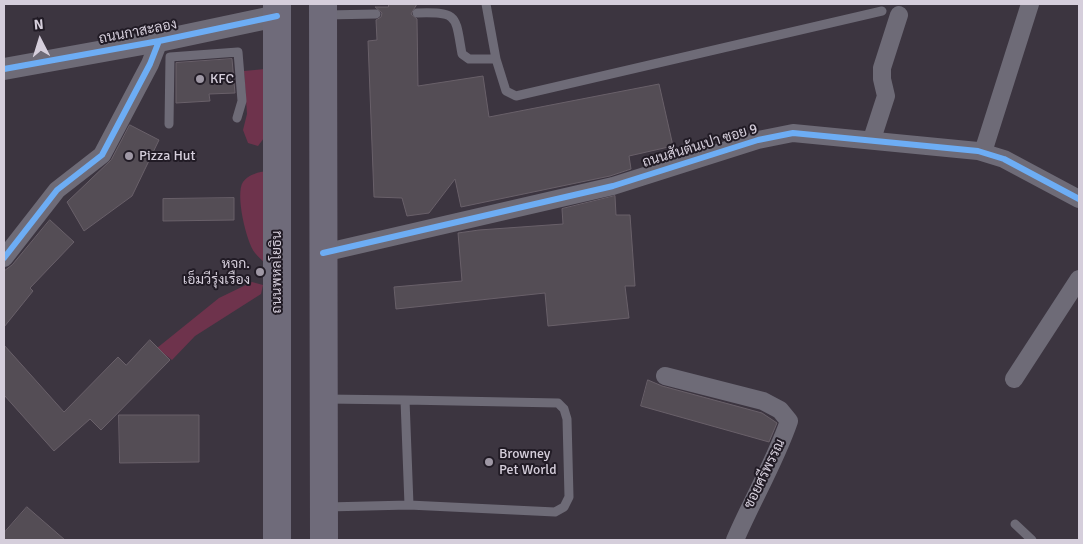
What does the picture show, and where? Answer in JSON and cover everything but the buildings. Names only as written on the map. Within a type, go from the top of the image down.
[{"type":"main road","name":"ถนนพหลโยธิน","points":[[277,10],[277,540]]},
{"type":"main road","points":[[323,10],[324,540]]},
{"type":"street","points":[[983,152],[1030,4]]},
{"type":"street","name":"ถนนกาสะลอง","points":[[4,69],[159,41],[277,10]]},
{"type":"street","points":[[872,139],[886,96],[882,79],[882,68],[899,15]]},
{"type":"street","points":[[4,258],[58,190],[102,155],[150,64],[159,41]]},
{"type":"street","name":"ถนนสันต้นเปา ซอย 9","points":[[323,253],[613,186],[775,136],[792,133],[814,133],[983,152],[1004,159],[1079,199]]},
{"type":"street","points":[[1014,379],[1079,279]]},
{"type":"street","name":"ซอยศรีพรรณ","points":[[665,376],[763,401],[780,410],[789,421],[778,452],[752,499],[735,540]]},
{"type":"lane","points":[[486,4],[496,59],[506,91],[516,96],[882,11]]},
{"type":"lane","points":[[323,10],[376,14]]},
{"type":"lane","points":[[417,13],[448,13],[456,20],[462,54],[469,59],[496,59]]},
{"type":"lane","points":[[168,124],[170,57],[238,52],[242,101],[237,118]]},
{"type":"lane","points":[[324,399],[558,404],[564,409],[567,418],[569,497],[564,507],[556,512],[409,505],[324,507]]},
{"type":"lane","points":[[405,400],[409,505]]},
{"type":"lane","points":[[1015,524],[1032,540]]},
{"type":"shaded area","points":[[265,69],[264,138],[258,146],[248,143],[243,130],[247,114],[244,71]]},
{"type":"shaded area","points":[[267,171],[266,264],[255,253],[248,239],[240,196],[245,179],[254,174]]},
{"type":"shaded area","points":[[252,282],[263,285],[261,294],[195,336],[172,360],[157,348],[219,298]]},
{"type":"cycle path","points":[[4,69],[159,41],[277,16]]},
{"type":"cycle path","points":[[4,258],[57,190],[102,155],[150,64],[159,41]]},
{"type":"cycle path","points":[[323,253],[613,186],[758,140],[793,133],[978,151],[1004,159],[1079,199]]},
{"type":"place","name":"KFC","points":[[200,79]]},
{"type":"place","name":"Pizza Hut","points":[[129,156]]},
{"type":"place","name":"หจก. เอ็มวีรุ่งเรือง","points":[[260,272]]},
{"type":"place","name":"Browney Pet World","points":[[489,462]]}]
